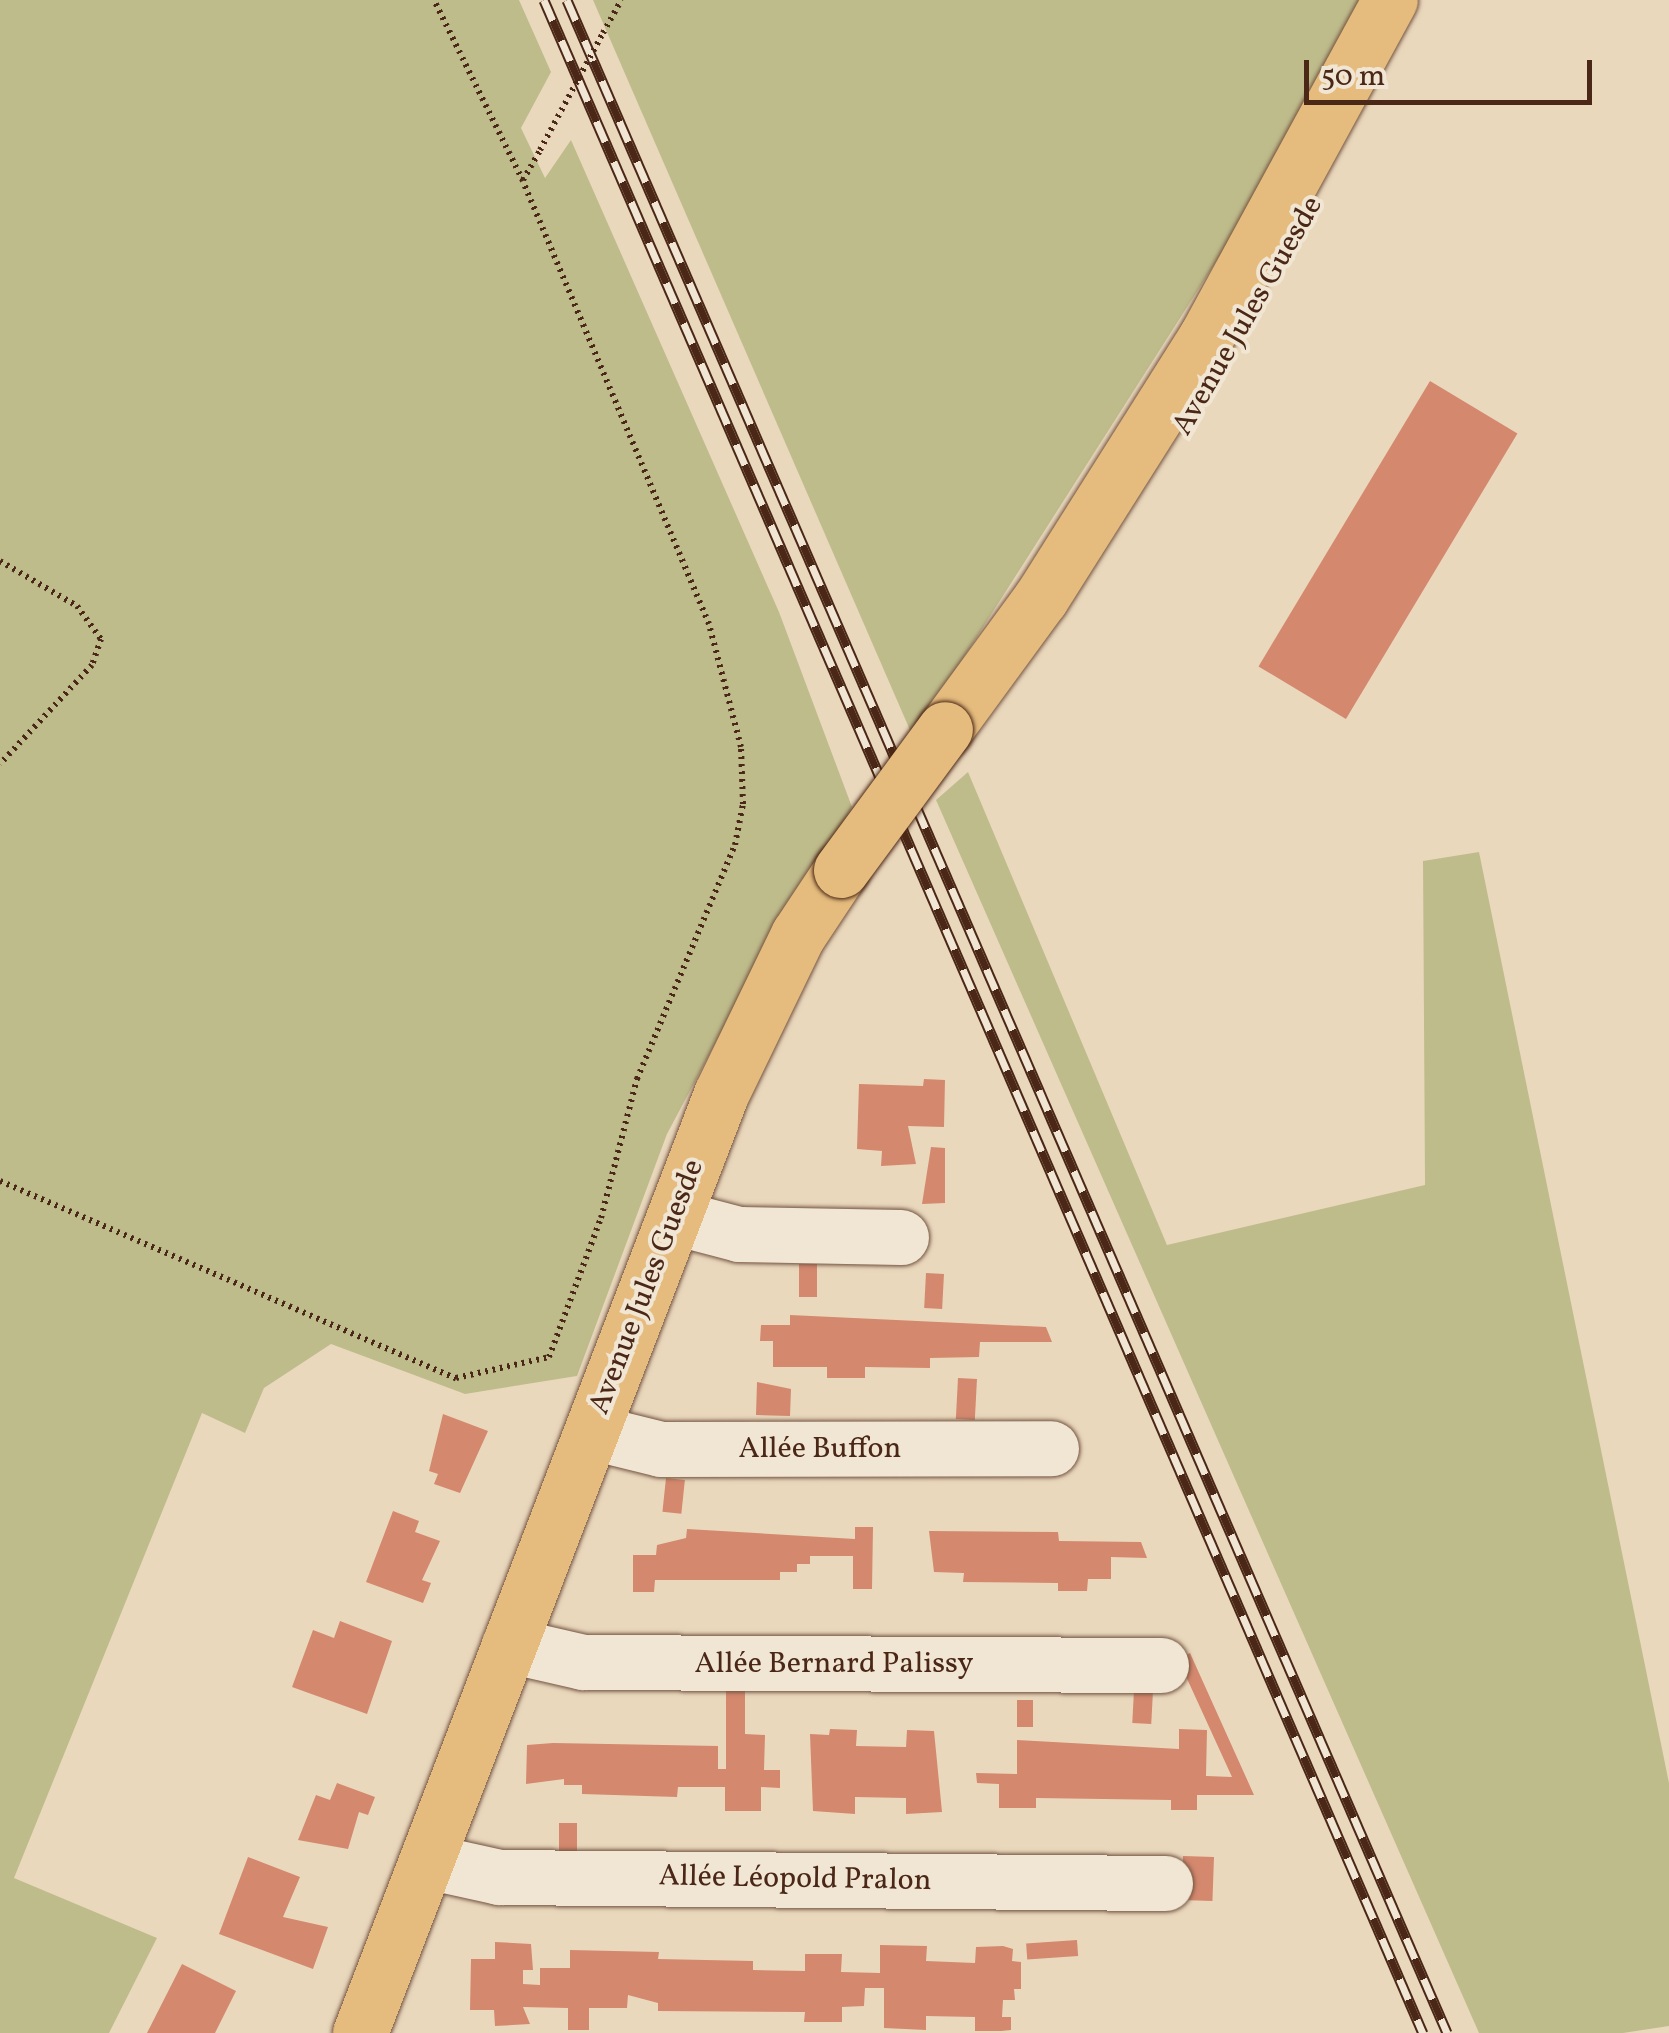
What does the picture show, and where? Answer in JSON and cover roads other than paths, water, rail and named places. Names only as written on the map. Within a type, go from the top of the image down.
[{"type":"main road","name":"Avenue Jules Guesde","points":[[360,2033],[674,1217],[747,1036],[798,935],[1040,598],[1224,308],[1340,83],[1394,0]]},
{"type":"street","points":[[674,1217],[739,1234],[901,1237]]},
{"type":"street","name":"Allée Buffon","points":[[592,1432],[660,1450],[1052,1448]]},
{"type":"street","name":"Allée Bernard Palissy","points":[[509,1645],[582,1662],[1161,1665]]},
{"type":"street","name":"Allée Léopold Pralon","points":[[426,1861],[499,1876],[1165,1883]]},
{"type":"railway","points":[[544,0],[1423,2033]]},
{"type":"railway","points":[[567,0],[1447,2033]]}]
